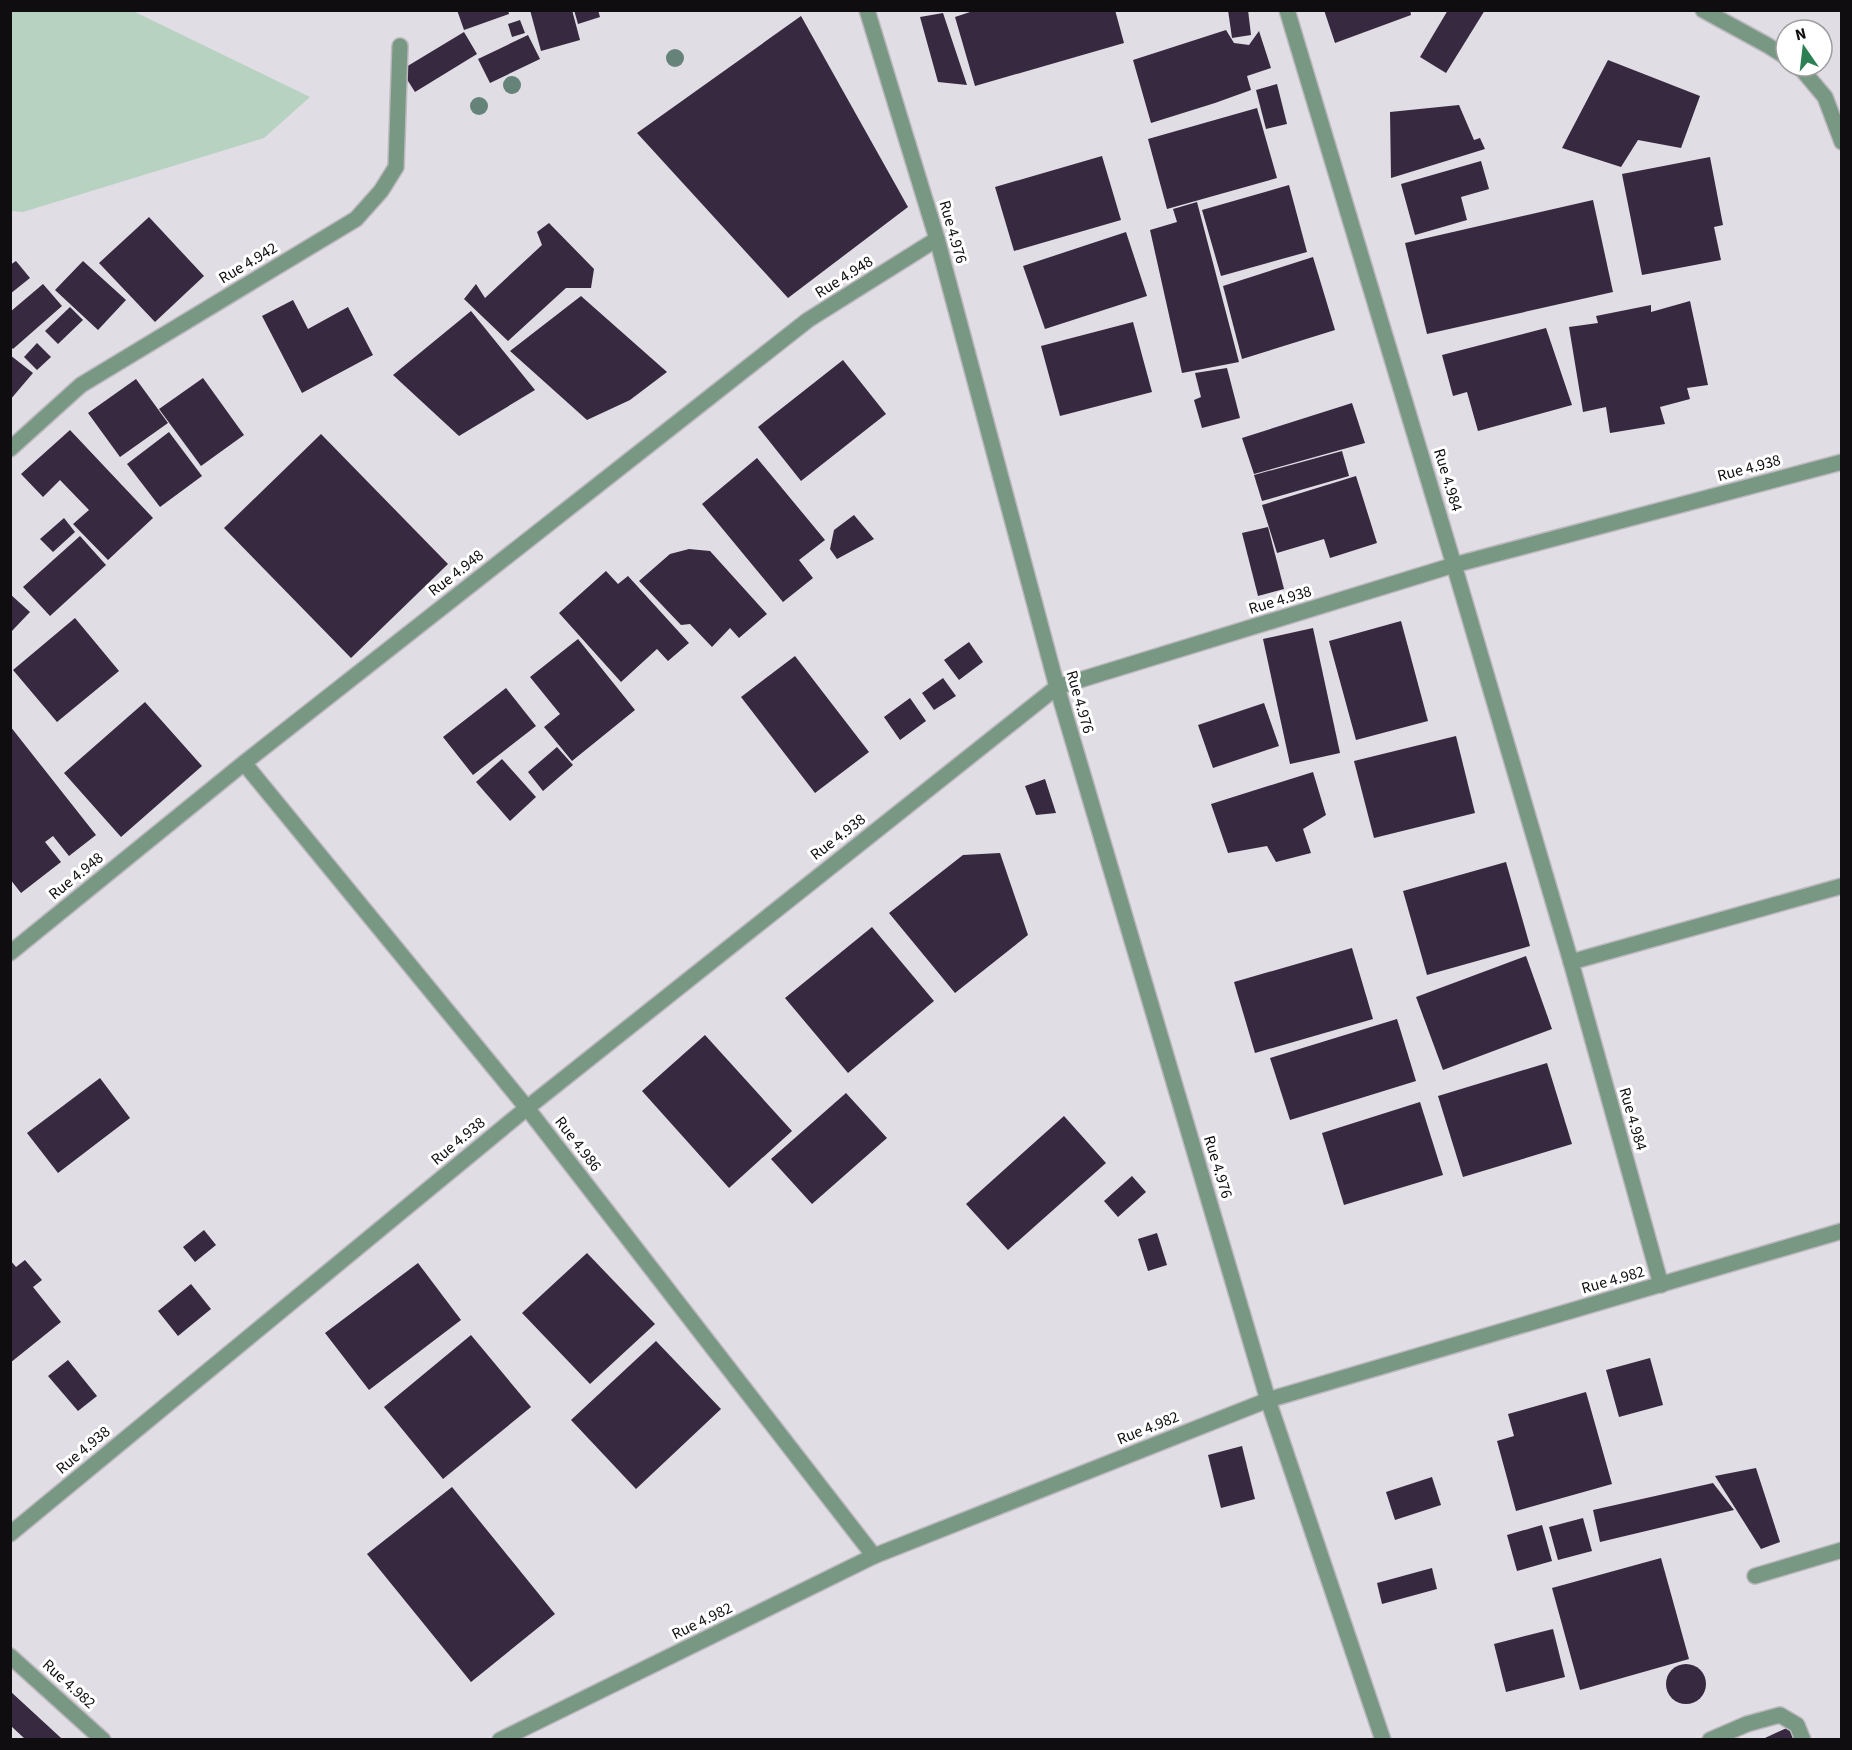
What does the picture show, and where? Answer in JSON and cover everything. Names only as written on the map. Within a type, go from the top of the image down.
[{"type":"street","name":"Rue 4.976","points":[[867,10],[937,239],[1056,687],[1268,1400],[1383,1740]]},
{"type":"street","name":"Rue 4.984","points":[[1287,10],[1571,962],[1661,1285]]},
{"type":"street","points":[[1703,10],[1774,49]]},
{"type":"street","name":"Rue 4.942","points":[[10,449],[81,385],[356,219],[381,191],[396,167],[399,46]]},
{"type":"street","points":[[1809,78],[1825,97],[1842,142]]},
{"type":"street","name":"Rue 4.948","points":[[10,953],[244,763],[808,321],[937,239]]},
{"type":"street","name":"Rue 4.938","points":[[10,1534],[527,1107],[1056,687],[1454,565],[1842,462]]},
{"type":"street","name":"Rue 4.986","points":[[244,763],[527,1107],[874,1556]]},
{"type":"street","points":[[1571,962],[1842,886]]},
{"type":"street","name":"Rue 4.982","points":[[500,1740],[874,1556],[1268,1400],[1842,1231]]},
{"type":"street","points":[[1755,1576],[1842,1550]]},
{"type":"street","name":"Rue 4.982","points":[[10,1656],[104,1740]]},
{"type":"street","points":[[1710,1740],[1747,1724],[1780,1715],[1797,1725],[1803,1740]]},
{"type":"green space","points":[[11,10],[133,11],[310,97],[264,138],[23,212],[11,211]]},
{"type":"building","points":[[457,10],[508,10],[509,14],[464,30]]},
{"type":"building","points":[[530,10],[572,10],[580,40],[541,51]]},
{"type":"building","points":[[574,10],[598,10],[600,17],[578,24]]},
{"type":"building","points":[[976,10],[1115,10],[1124,43],[975,86],[955,17]]},
{"type":"building","points":[[1228,10],[1248,10],[1251,35],[1232,38]]},
{"type":"building","points":[[1324,10],[1410,10],[1411,15],[1335,43]]},
{"type":"building","points":[[1448,10],[1485,10],[1446,73],[1420,57]]},
{"type":"building","points":[[943,13],[967,85],[938,82],[920,17]]},
{"type":"building","points":[[801,16],[908,207],[788,298],[637,133]]},
{"type":"building","points":[[520,20],[525,33],[512,37],[508,24]]},
{"type":"building","points":[[1226,30],[1234,43],[1249,45],[1259,31],[1271,68],[1247,76],[1251,90],[1151,123],[1133,60]]},
{"type":"building","points":[[464,32],[477,54],[415,92],[401,70]]},
{"type":"building","points":[[528,35],[540,59],[490,83],[478,59]]},
{"type":"building","points":[[1608,60],[1700,96],[1681,148],[1638,140],[1621,167],[1562,148]]},
{"type":"building","points":[[1277,84],[1287,124],[1266,129],[1256,90]]},
{"type":"building","points":[[1459,105],[1474,140],[1480,138],[1485,149],[1391,178],[1390,112]]},
{"type":"building","points":[[1257,108],[1277,178],[1167,209],[1148,139]]},
{"type":"building","points":[[1102,156],[1121,220],[1014,251],[995,187]]},
{"type":"building","points":[[1710,157],[1723,225],[1714,227],[1721,260],[1642,275],[1622,174]]},
{"type":"building","points":[[1481,161],[1489,189],[1461,197],[1467,220],[1415,235],[1401,184]]},
{"type":"building","points":[[1289,185],[1307,252],[1221,276],[1202,210]]},
{"type":"building","points":[[1593,200],[1613,292],[1427,334],[1405,243]]},
{"type":"building","points":[[1197,202],[1239,362],[1182,373],[1150,230],[1177,222],[1173,209]]},
{"type":"building","points":[[149,217],[204,276],[155,322],[99,263]]},
{"type":"building","points":[[549,223],[594,269],[591,288],[566,288],[508,341],[464,299],[476,284],[485,298],[542,245],[537,232]]},
{"type":"building","points":[[1126,232],[1147,296],[1045,329],[1023,266]]},
{"type":"building","points":[[1313,257],[1335,330],[1242,359],[1223,286]]},
{"type":"building","points":[[16,261],[30,278],[10,294],[10,265]]},
{"type":"building","points":[[83,261],[126,300],[98,330],[55,290]]},
{"type":"building","points":[[43,284],[62,306],[13,349],[10,346],[10,312]]},
{"type":"building","points":[[581,296],[667,372],[630,400],[587,420],[510,351]]},
{"type":"building","points":[[293,300],[308,329],[348,307],[373,355],[302,393],[262,316]]},
{"type":"building","points":[[1690,301],[1708,385],[1687,388],[1690,399],[1660,407],[1665,424],[1610,433],[1606,407],[1583,412],[1569,327],[1598,323],[1596,316],[1651,305],[1651,312]]},
{"type":"building","points":[[70,307],[83,320],[58,344],[45,331]]},
{"type":"building","points":[[471,311],[535,390],[459,436],[393,375]]},
{"type":"building","points":[[1133,322],[1152,392],[1060,416],[1041,346]]},
{"type":"building","points":[[1546,328],[1572,405],[1478,431],[1467,392],[1453,396],[1442,355]]},
{"type":"building","points":[[37,343],[51,357],[37,370],[24,357]]},
{"type":"building","points":[[10,355],[33,373],[10,400]]},
{"type":"building","points":[[843,360],[886,414],[801,481],[758,427]]},
{"type":"building","points":[[1227,368],[1240,418],[1202,428],[1194,400],[1201,397],[1195,373]]},
{"type":"building","points":[[203,378],[244,435],[201,466],[159,409]]},
{"type":"building","points":[[136,379],[168,423],[120,457],[88,413]]},
{"type":"building","points":[[1352,403],[1365,443],[1254,474],[1242,438]]},
{"type":"building","points":[[70,430],[153,518],[108,560],[73,524],[89,510],[60,480],[43,497],[21,474]]},
{"type":"building","points":[[169,432],[202,476],[160,507],[127,464]]},
{"type":"building","points":[[321,434],[448,564],[351,658],[224,528]]},
{"type":"building","points":[[1342,451],[1349,476],[1262,501],[1254,475]]},
{"type":"building","points":[[757,458],[825,540],[799,560],[813,578],[783,602],[702,504]]},
{"type":"building","points":[[1356,476],[1377,543],[1330,558],[1324,539],[1277,553],[1262,505]]},
{"type":"building","points":[[854,515],[874,539],[837,559],[830,549],[834,530]]},
{"type":"building","points":[[64,518],[75,532],[53,552],[40,539]]},
{"type":"building","points":[[1268,527],[1284,589],[1258,596],[1242,533]]},
{"type":"building","points":[[80,536],[106,565],[50,616],[23,587]]},
{"type":"building","points":[[689,549],[710,551],[767,614],[739,638],[730,628],[712,647],[690,624],[681,625],[639,581],[670,554]]},
{"type":"building","points":[[606,571],[618,584],[628,576],[689,643],[668,661],[657,649],[621,682],[559,613]]},
{"type":"building","points":[[10,594],[30,612],[10,633]]},
{"type":"building","points":[[75,618],[119,671],[57,722],[13,670]]},
{"type":"building","points":[[1401,621],[1428,721],[1356,740],[1329,641]]},
{"type":"building","points":[[1313,628],[1340,753],[1290,764],[1263,639]]},
{"type":"building","points":[[578,639],[635,710],[572,761],[544,727],[560,714],[530,677]]},
{"type":"building","points":[[969,642],[983,662],[959,680],[944,660]]},
{"type":"building","points":[[795,656],[869,752],[815,793],[741,697]]},
{"type":"building","points":[[943,678],[956,696],[934,710],[922,693]]},
{"type":"building","points":[[506,688],[536,726],[473,775],[443,737]]},
{"type":"building","points":[[910,698],[926,721],[900,740],[884,717]]},
{"type":"building","points":[[145,702],[202,766],[121,837],[64,773]]},
{"type":"building","points":[[1264,703],[1279,746],[1213,768],[1198,725]]},
{"type":"building","points":[[10,726],[96,835],[69,856],[53,836],[45,842],[61,862],[21,893],[10,879]]},
{"type":"building","points":[[1456,736],[1475,813],[1374,838],[1354,761]]},
{"type":"building","points":[[557,747],[573,765],[543,791],[528,772]]},
{"type":"building","points":[[502,759],[536,797],[510,821],[476,782]]},
{"type":"building","points":[[1313,772],[1326,815],[1303,829],[1311,853],[1276,862],[1267,846],[1228,853],[1211,804]]},
{"type":"building","points":[[1045,779],[1056,813],[1036,815],[1025,786]]},
{"type":"building","points":[[1000,853],[1028,935],[955,993],[889,913],[963,855]]},
{"type":"building","points":[[1506,862],[1530,946],[1427,975],[1403,891]]},
{"type":"building","points":[[872,927],[934,1001],[848,1073],[785,998]]},
{"type":"building","points":[[1352,948],[1373,1019],[1255,1053],[1234,982]]},
{"type":"building","points":[[1526,956],[1552,1029],[1443,1070],[1416,997]]},
{"type":"building","points":[[1397,1019],[1416,1081],[1290,1120],[1270,1058]]},
{"type":"building","points":[[705,1035],[792,1131],[729,1188],[642,1091]]},
{"type":"building","points":[[1547,1063],[1572,1144],[1463,1177],[1438,1096]]},
{"type":"building","points":[[100,1078],[130,1118],[58,1173],[27,1133]]},
{"type":"building","points":[[846,1093],[887,1138],[812,1204],[771,1159]]},
{"type":"building","points":[[1420,1102],[1443,1175],[1344,1205],[1322,1133]]},
{"type":"building","points":[[1064,1116],[1106,1163],[1008,1250],[966,1204]]},
{"type":"building","points":[[1132,1176],[1146,1192],[1118,1217],[1104,1201]]},
{"type":"building","points":[[204,1230],[216,1245],[195,1262],[183,1247]]},
{"type":"building","points":[[1157,1233],[1167,1265],[1148,1271],[1138,1239]]},
{"type":"building","points":[[587,1253],[655,1324],[590,1384],[522,1313]]},
{"type":"building","points":[[10,1260],[16,1267],[25,1260],[42,1280],[33,1287],[61,1322],[10,1363]]},
{"type":"building","points":[[418,1263],[461,1320],[369,1390],[325,1333]]},
{"type":"building","points":[[191,1284],[211,1309],[178,1336],[158,1311]]},
{"type":"building","points":[[471,1335],[531,1407],[443,1479],[384,1407]]},
{"type":"building","points":[[656,1341],[721,1409],[636,1489],[571,1420]]},
{"type":"building","points":[[1650,1358],[1663,1405],[1619,1417],[1606,1370]]},
{"type":"building","points":[[68,1360],[97,1396],[78,1411],[48,1376]]},
{"type":"building","points":[[1586,1392],[1612,1484],[1516,1511],[1497,1441],[1514,1436],[1508,1414]]},
{"type":"building","points":[[1242,1446],[1255,1499],[1221,1508],[1208,1455]]},
{"type":"building","points":[[1756,1468],[1780,1542],[1761,1549],[1715,1476]]},
{"type":"building","points":[[1432,1477],[1441,1505],[1395,1520],[1386,1492]]},
{"type":"building","points":[[1713,1483],[1734,1510],[1600,1542],[1593,1510]]},
{"type":"building","points":[[452,1487],[555,1614],[471,1682],[367,1554]]},
{"type":"building","points":[[1583,1518],[1592,1551],[1558,1560],[1549,1527]]},
{"type":"building","points":[[1542,1525],[1552,1561],[1517,1571],[1507,1535]]},
{"type":"building","points":[[1661,1558],[1689,1659],[1580,1690],[1552,1588]]},
{"type":"building","points":[[1432,1568],[1437,1589],[1382,1604],[1377,1583]]},
{"type":"building","points":[[1553,1629],[1565,1677],[1506,1692],[1494,1644]]},
{"type":"building","points":[[1686,1664],[1694,1665],[1700,1670],[1705,1676],[1705,1692],[1700,1698],[1694,1703],[1686,1704],[1678,1703],[1672,1698],[1667,1692],[1666,1684],[1667,1676],[1672,1670],[1678,1665]]},
{"type":"building","points":[[10,1691],[61,1738],[59,1740],[26,1740],[10,1725]]},
{"type":"building","points":[[1791,1726],[1795,1740],[1765,1740],[1765,1738]]}]
